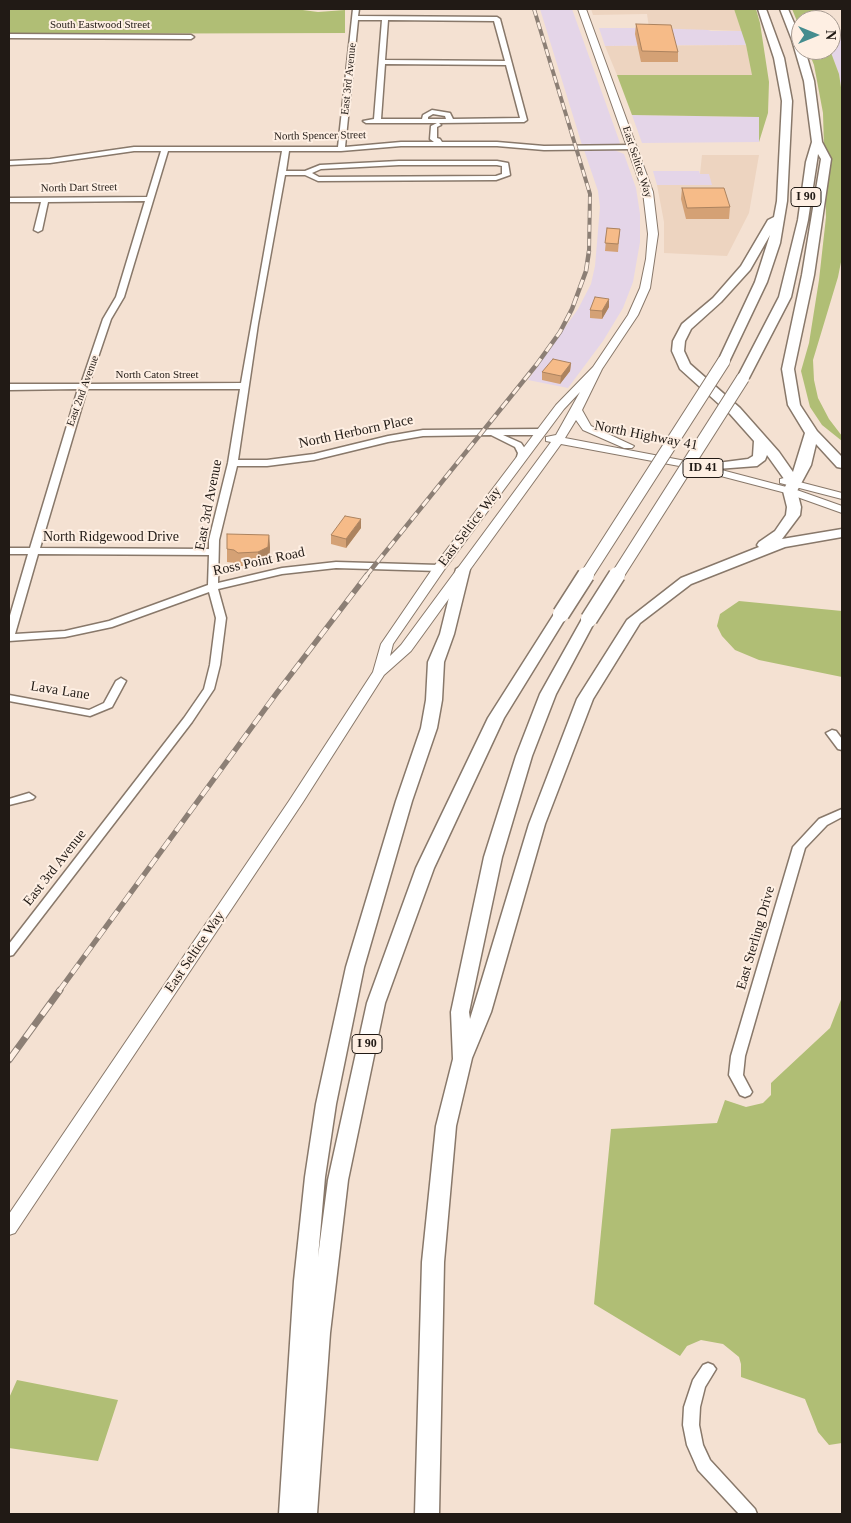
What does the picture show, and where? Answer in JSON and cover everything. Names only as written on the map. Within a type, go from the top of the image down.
[{"type":"highway","name":"I 90","points":[[305,1514],[319,1333],[338,1180],[376,1003],[425,868],[492,726],[561,614],[724,360],[761,282],[774,243],[782,202],[787,101],[779,58],[762,9]]},
{"type":"highway","name":"I 90","points":[[427,1514],[432,1262],[446,1126],[463,1059],[460,1012],[493,857],[524,756],[548,694],[589,619],[743,378],[785,297],[803,220],[811,162],[817,142],[809,81],[797,40],[784,9]]},
{"type":"highway","points":[[817,142],[826,159],[808,275],[788,369],[789,388],[794,405],[812,433],[842,464]]},
{"type":"highway","points":[[748,557],[780,534],[793,515],[792,487],[761,440],[735,411],[684,366],[678,351],[679,341],[686,328],[746,268],[782,202]]},
{"type":"highway","points":[[792,487],[804,465],[812,433]]},
{"type":"highway","points":[[722,466],[752,463],[760,457],[761,440]]},
{"type":"highway","points":[[463,1059],[482,1012],[537,824],[564,758],[585,699],[634,620],[686,581],[782,543],[842,533]]},
{"type":"highway","points":[[291,1514],[305,1281],[315,1177],[326,1104],[360,948],[404,801],[430,728],[436,662],[447,634],[463,568]]},
{"type":"main road","name":"East Seltice Way","points":[[9,1228],[296,802],[379,673],[406,648],[559,438],[577,410],[597,369],[640,302],[651,259],[653,234],[648,192],[582,9]]},
{"type":"main road","name":"East Seltice Way","points":[[379,673],[387,644],[440,568],[560,407],[597,369]]},
{"type":"main road","points":[[577,410],[579,417],[587,428],[628,446]]},
{"type":"main road","name":"North Herborn Place","points":[[539,434],[559,438]]},
{"type":"main road","name":"North Highway 41","points":[[559,438],[628,446],[722,466],[792,487],[842,510]]},
{"type":"main road","name":"North Highway 41","points":[[559,438],[592,448],[691,465],[842,496]]},
{"type":"main road","points":[[543,460],[558,450],[592,448]]},
{"type":"main road","points":[[463,568],[460,561],[461,556],[487,520],[502,484]]},
{"type":"main road","name":"Ross Point Road","points":[[440,568],[463,568]]},
{"type":"street","name":"East 3rd Avenue","points":[[341,149],[356,9]]},
{"type":"street","points":[[355,18],[496,19],[524,120],[450,121],[438,123],[425,121],[366,121]]},
{"type":"street","points":[[377,121],[385,18]]},
{"type":"street","name":"South Eastwood Street","points":[[9,36],[191,37]]},
{"type":"street","points":[[382,62],[508,63]]},
{"type":"street","points":[[425,121],[425,116],[438,112],[448,114],[450,121]]},
{"type":"street","points":[[438,123],[442,126],[442,139],[438,142]]},
{"type":"street","name":"North Spencer Street","points":[[9,163],[50,161],[123,150],[341,149],[438,142],[544,148],[633,147]]},
{"type":"street","points":[[480,144],[481,163]]},
{"type":"street","name":"East 2nd Avenue","points":[[9,637],[55,473],[107,319],[120,297],[165,149]]},
{"type":"street","name":"East 3rd Avenue","points":[[9,952],[188,720],[209,688],[215,665],[222,618],[213,587],[213,552],[221,508],[233,463],[286,149]]},
{"type":"street","points":[[282,173],[306,173],[320,167],[399,163],[481,163],[503,164],[506,166],[506,175],[496,178],[318,179],[306,173]]},
{"type":"street","name":"North Dart Street","points":[[9,200],[150,199]]},
{"type":"street","points":[[38,230],[45,200]]},
{"type":"street","name":"North Caton Street","points":[[9,387],[245,386]]},
{"type":"street","points":[[486,432],[518,445],[523,453],[522,457]]},
{"type":"street","name":"North Herborn Place","points":[[233,463],[267,463],[314,457],[388,438],[423,433],[486,432],[539,434]]},
{"type":"street","name":"North Ridgewood Drive","points":[[9,551],[213,552]]},
{"type":"street","name":"Ross Point Road","points":[[9,637],[65,634],[112,624],[213,587],[242,579],[314,566],[440,568]]},
{"type":"street","name":"Lava Lane","points":[[9,698],[90,713],[108,705],[121,681]]},
{"type":"street","points":[[832,733],[842,747]]},
{"type":"street","points":[[9,802],[29,797]]},
{"type":"street","name":"East Sterling Drive","points":[[745,1092],[736,1074],[738,1056],[799,847],[823,822],[842,813]]},
{"type":"street","points":[[708,1369],[698,1385],[692,1407],[691,1425],[695,1445],[704,1465],[748,1514]]},
{"type":"shaded area","points":[[540,9],[572,9],[620,143],[582,145]]},
{"type":"shaded area","points":[[591,9],[734,9],[742,31],[649,28],[647,14],[593,15]]},
{"type":"shaded area","points":[[599,28],[702,28],[711,31],[742,31],[746,45],[605,46]]},
{"type":"shaded area","points":[[842,32],[842,94],[839,74],[834,60],[841,60]]},
{"type":"shaded area","points":[[746,45],[753,75],[617,75],[605,46]]},
{"type":"shaded area","points":[[632,115],[759,117],[759,142],[642,143]]},
{"type":"shaded area","points":[[584,150],[614,150],[624,154],[636,188],[640,214],[640,242],[633,282],[623,308],[603,341],[568,388],[528,380],[578,309],[591,284],[595,266],[600,207],[598,191]]},
{"type":"shaded area","points":[[702,155],[759,155],[749,213],[727,256],[664,253],[664,222],[657,185],[712,185],[709,174],[700,174]]},
{"type":"shaded area","points":[[653,171],[699,171],[700,174],[709,174],[713,185],[657,185]]},
{"type":"green space","points":[[9,9],[295,9],[318,12],[345,10],[345,33],[9,34]]},
{"type":"green space","points":[[734,9],[756,9],[760,23],[769,82],[768,113],[759,142],[759,117],[632,115],[617,75],[752,75],[746,45]]},
{"type":"green space","points":[[792,9],[813,10],[792,10]]},
{"type":"green space","points":[[812,60],[834,60],[839,74],[842,94],[842,257],[838,277],[813,360],[814,380],[818,398],[829,419],[842,436],[842,441],[822,425],[810,407],[801,371],[809,343],[826,217],[823,113]]},
{"type":"green space","points":[[739,601],[842,611],[842,677],[759,660],[735,650],[722,636],[717,626],[720,614]]},
{"type":"green space","points":[[842,997],[842,1443],[829,1445],[818,1432],[805,1399],[741,1377],[739,1357],[723,1344],[701,1340],[687,1346],[680,1356],[594,1304],[611,1129],[717,1123],[725,1100],[746,1107],[763,1103],[771,1095],[771,1083],[830,1028]]},
{"type":"green space","points":[[17,1380],[118,1400],[98,1461],[9,1448],[9,1398]]},
{"type":"building","points":[[636,24],[671,25],[678,52],[642,51]]},
{"type":"building","points":[[682,188],[724,188],[730,207],[687,208]]},
{"type":"building","points":[[607,228],[620,229],[618,244],[605,243]]},
{"type":"building","points":[[595,297],[609,299],[602,311],[590,310]]},
{"type":"building","points":[[553,359],[571,363],[561,376],[542,372]]},
{"type":"building","points":[[345,516],[361,519],[346,539],[331,535]]},
{"type":"building","points":[[227,534],[269,535],[268,547],[258,552],[238,553],[227,549]]},
{"type":"railway","points":[[534,9],[590,194],[589,252]]},
{"type":"railway","points":[[366,576],[537,364],[560,332],[572,309],[586,271],[589,251]]},
{"type":"railway","points":[[59,991],[276,694],[367,575]]},
{"type":"railway","points":[[9,1060],[60,990]]}]
